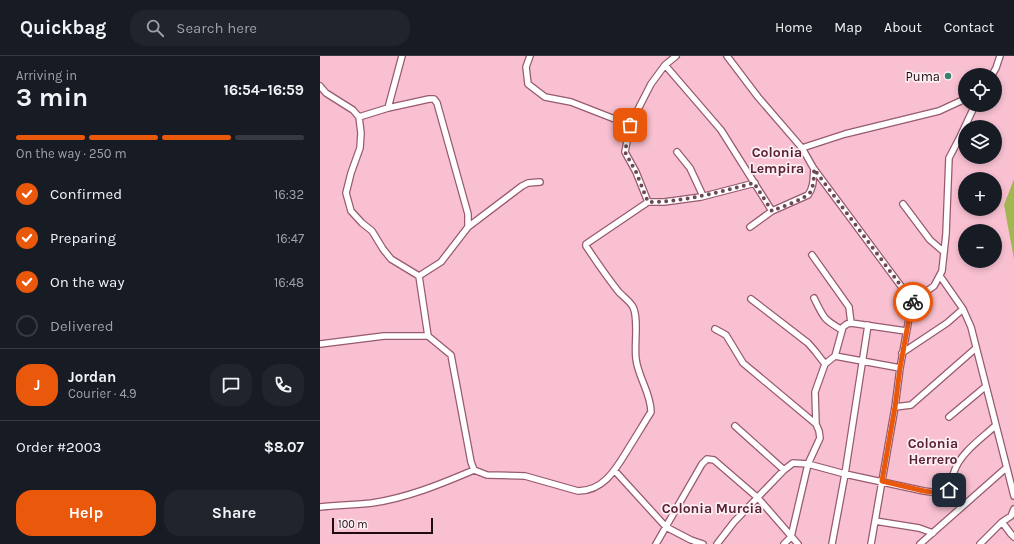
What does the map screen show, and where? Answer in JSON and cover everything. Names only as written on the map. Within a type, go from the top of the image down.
[{"type":"street","points":[[388,108],[402,56]]},
{"type":"street","points":[[530,56],[526,67],[528,84],[545,97],[571,102],[630,125]]},
{"type":"street","points":[[648,202],[636,172],[625,152],[630,125],[651,84],[665,65],[676,56]]},
{"type":"street","points":[[727,56],[758,97],[802,148],[814,169],[915,304]]},
{"type":"street","points":[[996,68],[1000,56]]},
{"type":"street","points":[[665,65],[721,130],[772,211]]},
{"type":"street","points":[[320,86],[326,93],[353,110],[359,117],[361,133],[360,148],[346,193],[351,211],[372,231],[383,250],[391,258],[420,276]]},
{"type":"street","points":[[359,117],[388,108],[434,99],[437,103],[468,214],[468,227]]},
{"type":"street","points":[[802,148],[845,134],[939,112],[958,103]]},
{"type":"street","points":[[871,544],[895,407],[902,353],[910,313],[924,293],[934,286],[940,276],[944,264],[948,158],[972,112]]},
{"type":"street","points":[[677,152],[690,168],[700,186],[703,196]]},
{"type":"street","points":[[750,228],[772,211],[808,195],[812,190],[814,169]]},
{"type":"street","points":[[420,276],[441,262],[468,227],[522,186],[528,183],[540,182]]},
{"type":"street","points":[[320,507],[372,503],[437,486],[474,470],[487,476],[525,476],[578,491],[587,491],[600,485],[615,471],[651,412],[651,404],[638,370],[633,306],[618,291],[586,244],[648,202],[664,202],[703,196],[754,183]]},
{"type":"street","points":[[904,204],[930,240],[944,252]]},
{"type":"street","points":[[812,255],[849,308],[851,323]]},
{"type":"street","points":[[420,276],[428,336]]},
{"type":"street","points":[[940,276],[963,309],[971,327],[1014,496]]},
{"type":"street","points":[[814,298],[826,321],[842,330]]},
{"type":"street","points":[[751,299],[808,343],[825,364]]},
{"type":"street","points":[[902,353],[947,323],[963,309]]},
{"type":"street","points":[[784,544],[791,537],[808,464],[820,438],[816,424],[815,392],[825,364],[835,356],[844,325],[851,323],[906,331]]},
{"type":"street","points":[[832,544],[845,474],[868,325]]},
{"type":"street","points":[[714,329],[726,335],[743,363],[816,424]]},
{"type":"street","points":[[320,344],[384,336],[428,336],[451,355],[474,470]]},
{"type":"street","points":[[895,407],[911,405],[976,348]]},
{"type":"street","points":[[835,356],[900,368]]},
{"type":"street","points":[[949,417],[986,387]]},
{"type":"street","points":[[736,426],[784,470]]},
{"type":"street","points":[[717,544],[734,522],[784,470],[793,464],[808,464],[845,474],[945,494],[948,493],[954,471],[962,456],[996,426]]},
{"type":"street","points":[[656,544],[702,464],[707,458],[714,460],[758,498],[798,544]]},
{"type":"street","points":[[920,544],[1006,468]]},
{"type":"street","points":[[615,471],[666,527],[690,540],[702,544]]},
{"type":"street","points":[[980,544],[1002,522],[1011,516],[1014,509]]},
{"type":"street","points":[[875,520],[919,528],[932,533]]},
{"type":"street","points":[[1002,522],[1010,534],[1014,537]]},
{"type":"shaded area","points":[[1014,179],[1014,259],[1004,205]]},
{"type":"way so far","points":[[630,125],[625,152],[636,172],[648,202],[664,202],[701,197],[754,183],[772,211],[808,195],[812,190],[814,169],[913,302]]},
{"type":"place","name":"Puma","points":[[948,76]]},
{"type":"district","name":"Colonia Lempira","points":[[777,160]]},
{"type":"district","name":"Colonia Herrero","points":[[933,452]]},
{"type":"district","name":"Colonia Murcia","points":[[712,508]]},
{"type":"route","points":[[913,302],[915,304],[910,313],[882,481],[924,491],[945,494],[948,493],[949,490]]}]
